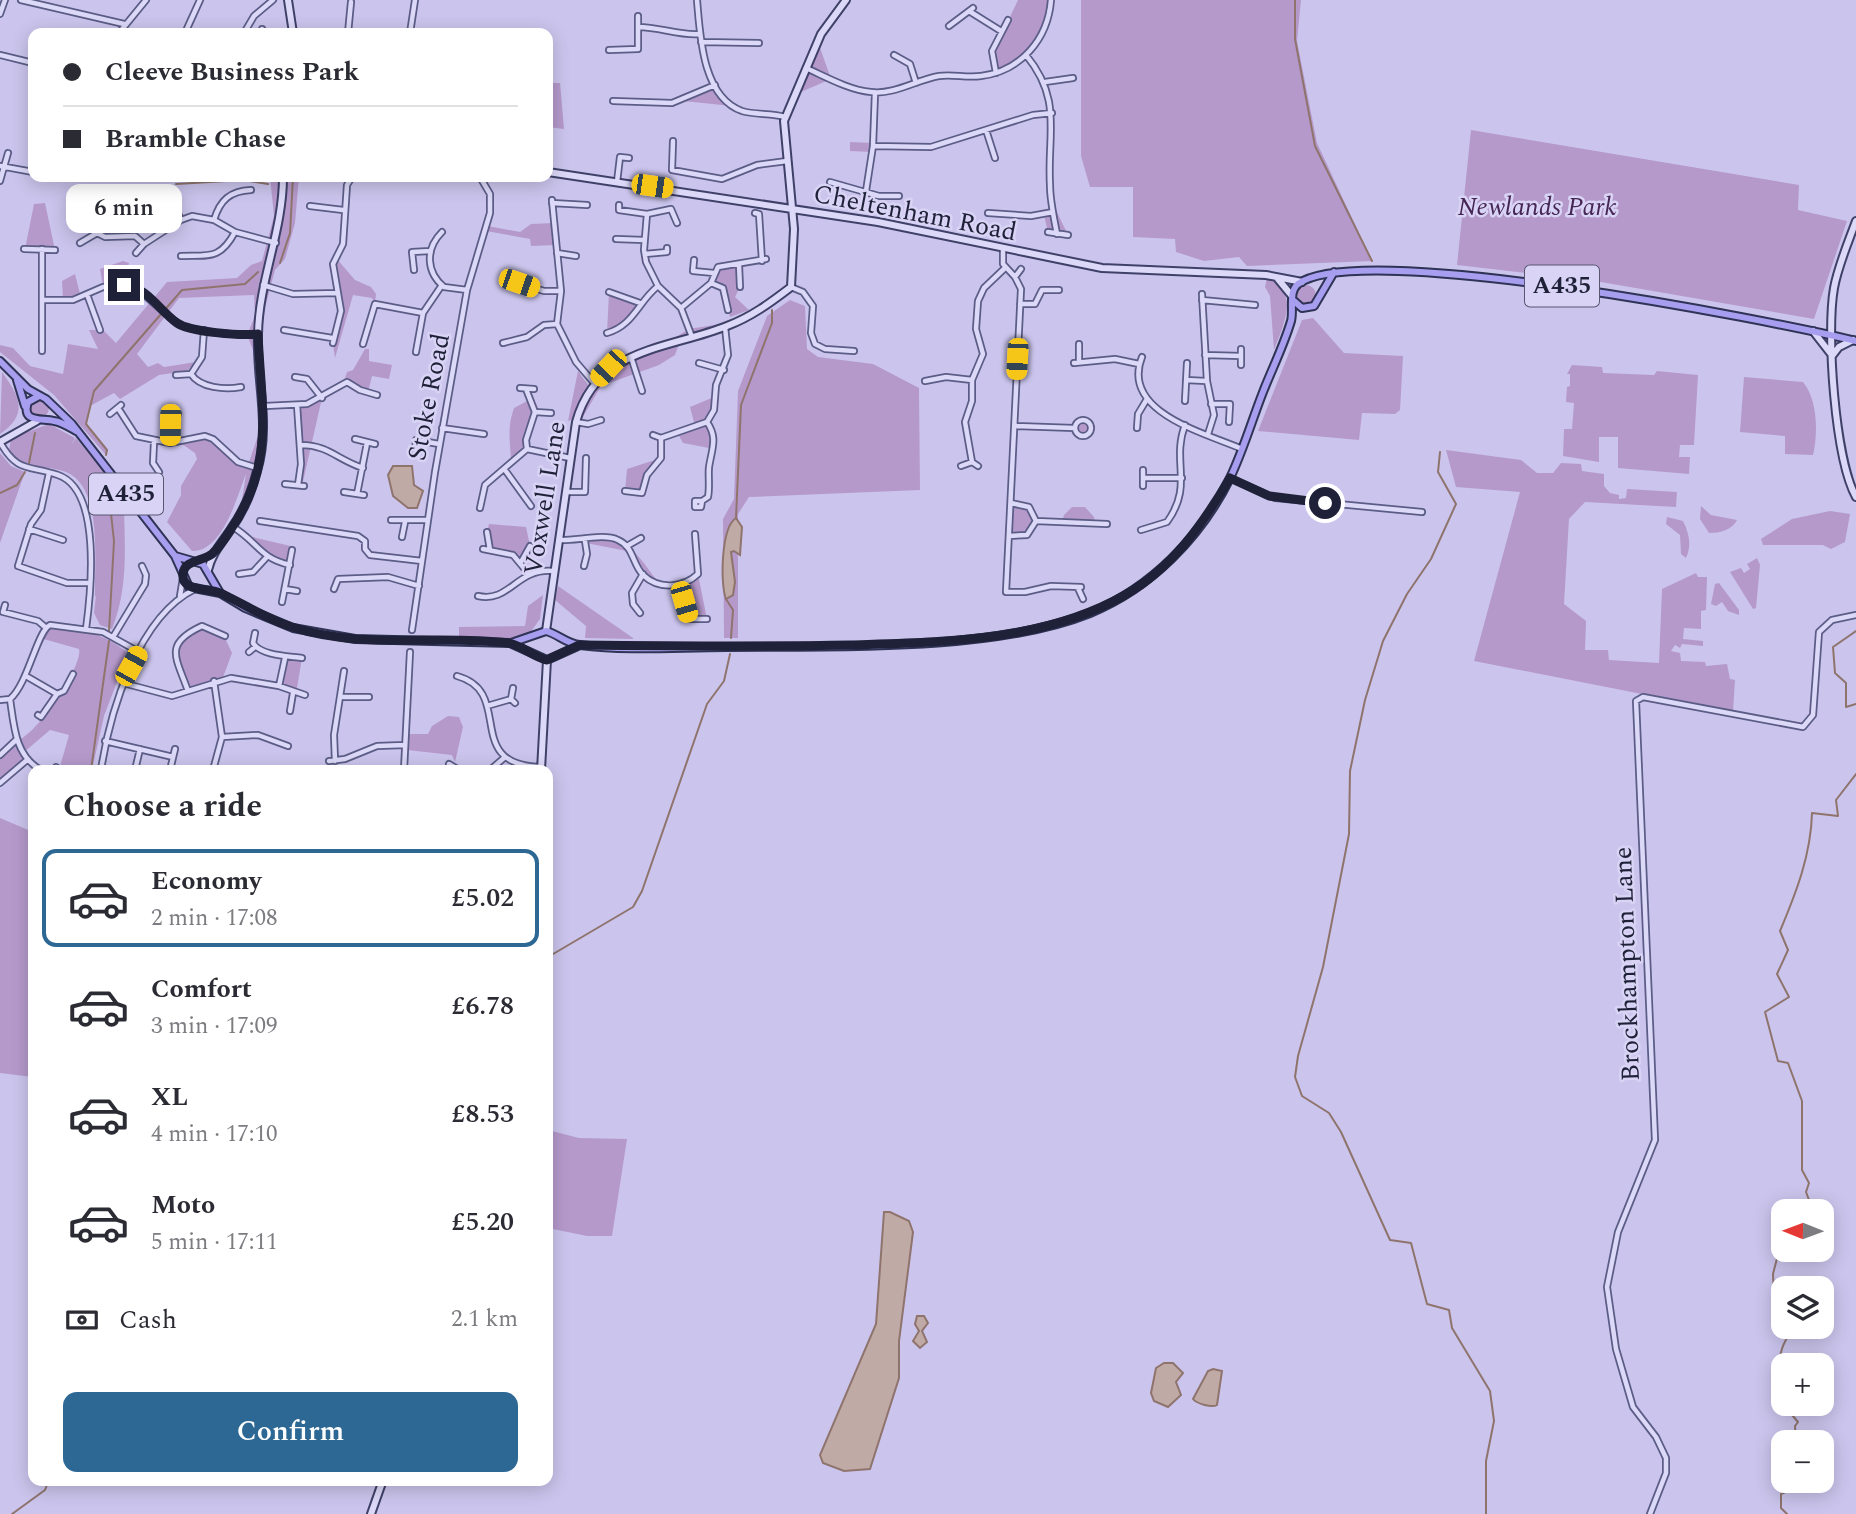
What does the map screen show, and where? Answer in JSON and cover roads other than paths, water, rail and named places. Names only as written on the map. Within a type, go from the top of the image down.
[{"type":"main road","name":"A435","points":[[1304,282],[1334,272],[1423,273],[1563,286],[1855,340]]},
{"type":"main road","points":[[1291,320],[1314,306],[1334,272]]},
{"type":"main road","points":[[511,643],[547,660],[579,645],[869,644],[949,640],[1045,627],[1090,613],[1127,594],[1158,572],[1203,522],[1230,478],[1242,449],[1291,320],[1295,287],[1304,282],[1317,288],[1319,297]]},
{"type":"main road","points":[[1293,298],[1297,306],[1307,309]]},
{"type":"main road","points":[[0,361],[49,402],[50,413],[40,421]]},
{"type":"main road","points":[[15,375],[26,411],[40,421],[56,421],[77,432]]},
{"type":"main road","points":[[26,411],[31,399],[39,396]]},
{"type":"main road","name":"A435","points":[[49,402],[77,432],[174,556],[183,576]]},
{"type":"main road","name":"A435","points":[[174,556],[193,562]]},
{"type":"main road","points":[[220,593],[208,572],[193,562],[183,576],[189,587],[220,593],[270,619],[320,634],[386,641],[511,643],[535,637],[546,631],[579,645]]},
{"type":"main road","points":[[198,588],[207,582],[208,572]]},
{"type":"main road","points":[[558,636],[561,646],[559,653]]},
{"type":"main road","points":[[535,637],[532,648],[536,655]]},
{"type":"street","points":[[0,14],[5,0]]},
{"type":"street","points":[[20,0],[124,24]]},
{"type":"street","points":[[122,28],[146,0]]},
{"type":"street","points":[[187,28],[200,0]]},
{"type":"street","points":[[247,28],[254,16],[273,0]]},
{"type":"street","points":[[288,0],[292,28]]},
{"type":"street","points":[[411,28],[415,0]]},
{"type":"street","points":[[697,0],[701,41],[715,85],[737,108],[785,117]]},
{"type":"street","points":[[846,0],[821,34],[785,117],[793,208],[791,287],[803,292],[813,306],[811,333],[815,344],[825,349],[853,351]]},
{"type":"street","points":[[806,67],[859,90],[875,93],[940,76],[974,77],[996,73],[1026,55],[1044,30],[1051,0]]},
{"type":"street","points":[[348,28],[351,2]]},
{"type":"street","points":[[949,26],[971,9],[1001,31]]},
{"type":"street","points":[[608,50],[638,49],[638,16]]},
{"type":"street","points":[[996,73],[992,51],[1008,20]]},
{"type":"street","points":[[638,27],[700,34]]},
{"type":"street","points":[[701,41],[759,43]]},
{"type":"street","points":[[0,55],[28,62]]},
{"type":"street","points":[[894,55],[911,64],[916,83]]},
{"type":"street","points":[[1026,55],[1045,82],[1052,113],[1050,184],[1057,234]]},
{"type":"street","points":[[1045,82],[1073,78]]},
{"type":"street","points":[[613,101],[672,103],[715,85]]},
{"type":"street","points":[[866,191],[873,146],[875,93]]},
{"type":"street","points":[[873,146],[925,148],[1033,115],[1052,113]]},
{"type":"street","points":[[986,130],[995,158]]},
{"type":"street","points":[[673,141],[671,169],[687,173],[722,179],[757,165],[787,161]]},
{"type":"street","points":[[0,181],[8,153]]},
{"type":"street","points":[[617,182],[621,157],[629,158]]},
{"type":"street","points":[[2,167],[28,171]]},
{"type":"street","name":"Cheltenham Road","points":[[553,173],[880,223],[1102,268],[1276,277],[1304,282]]},
{"type":"street","points":[[686,181],[687,173]]},
{"type":"street","points":[[208,572],[212,554],[233,527],[258,468],[265,406],[258,334],[263,285],[276,243],[282,182]]},
{"type":"street","points":[[284,330],[333,341],[341,311],[333,264],[343,244],[343,210],[349,182]]},
{"type":"street","name":"Stoke Road","points":[[412,630],[439,444],[467,290],[490,213],[491,197],[483,182]]},
{"type":"street","points":[[830,182],[879,196],[899,196]]},
{"type":"street","points":[[214,220],[222,201],[230,195],[251,190]]},
{"type":"street","points":[[141,201],[165,200],[174,204],[181,220]]},
{"type":"street","points":[[91,202],[97,218],[97,233]]},
{"type":"street","points":[[587,205],[552,202],[561,291],[557,324],[576,362],[594,383]]},
{"type":"street","points":[[619,205],[619,209],[647,214],[671,209],[677,222]]},
{"type":"street","points":[[310,206],[343,210]]},
{"type":"street","points":[[988,213],[1031,216],[1053,212]]},
{"type":"street","points":[[681,308],[711,283],[714,273],[725,264],[740,265],[764,260],[759,214],[755,213]]},
{"type":"street","points":[[647,214],[645,254],[658,286],[681,308],[692,337]]},
{"type":"street","points":[[136,253],[144,244],[192,216],[214,220],[235,232],[276,243]]},
{"type":"street","points":[[1856,221],[1836,278],[1829,334],[1842,458],[1856,497]]},
{"type":"street","points":[[181,256],[215,255],[226,248],[235,232]]},
{"type":"street","points":[[442,232],[430,251],[432,270],[442,285],[467,290]]},
{"type":"street","points":[[1048,232],[1068,235]]},
{"type":"street","points":[[97,233],[105,237],[135,236],[144,244]]},
{"type":"street","points":[[80,243],[97,233]]},
{"type":"street","points":[[617,239],[644,240]]},
{"type":"street","points":[[24,248],[55,250]]},
{"type":"street","points":[[645,254],[667,252],[667,248]]},
{"type":"street","points":[[41,351],[42,249]]},
{"type":"street","points":[[331,249],[339,251]]},
{"type":"street","points":[[1003,250],[1005,268],[1015,277],[1021,289],[1006,592],[1025,592],[1051,586],[1079,587],[1083,599]]},
{"type":"street","points":[[414,270],[412,252],[430,251]]},
{"type":"street","points":[[557,253],[576,256]]},
{"type":"street","points":[[694,260],[693,271],[714,273]]},
{"type":"street","points":[[740,265],[740,287]]},
{"type":"street","points":[[978,466],[972,462],[965,422],[972,401],[972,380],[983,354],[976,328],[979,297],[1005,268]]},
{"type":"street","points":[[1015,277],[1021,270]]},
{"type":"street","points":[[1276,277],[1293,298]]},
{"type":"street","points":[[519,283],[544,291],[561,291]]},
{"type":"street","points":[[711,283],[723,288],[728,310]]},
{"type":"street","points":[[42,300],[88,297],[103,287],[130,285],[178,324],[218,330],[232,337],[258,334]]},
{"type":"street","points":[[263,285],[293,294],[338,293]]},
{"type":"street","points":[[416,352],[424,313],[442,285]]},
{"type":"street","points":[[607,334],[622,329],[639,303],[658,286]]},
{"type":"street","name":"Voxwell Lane","points":[[546,631],[552,571],[576,422],[582,402],[594,383],[608,368],[631,357],[725,327],[754,314],[791,287]]},
{"type":"street","points":[[1020,304],[1037,303],[1042,289],[1059,290]]},
{"type":"street","points":[[609,292],[639,303]]},
{"type":"street","points":[[88,297],[100,330]]},
{"type":"street","points":[[1208,434],[1214,419],[1206,381],[1202,297],[1255,305]]},
{"type":"street","points":[[363,344],[375,304],[424,313]]},
{"type":"street","points":[[503,343],[527,337],[544,325],[557,324]]},
{"type":"street","points":[[653,435],[661,438],[707,422],[714,410],[716,385],[728,355],[725,327]]},
{"type":"street","points":[[191,374],[202,357],[205,330]]},
{"type":"street","points":[[1813,331],[1832,356]]},
{"type":"street","points":[[1832,356],[1839,347],[1855,340]]},
{"type":"street","points":[[1079,344],[1077,361],[1115,359],[1139,365]]},
{"type":"street","points":[[1241,349],[1241,365]]},
{"type":"street","points":[[1205,355],[1241,356]]},
{"type":"street","points":[[631,357],[642,391]]},
{"type":"street","points":[[1142,357],[1139,383],[1147,399],[1165,415],[1242,449]]},
{"type":"street","points":[[699,363],[724,369]]},
{"type":"street","points":[[1185,401],[1187,363]]},
{"type":"street","points":[[176,375],[191,374],[200,383],[231,389],[240,387]]},
{"type":"street","points":[[295,377],[307,379],[322,398]]},
{"type":"street","points":[[925,381],[946,377],[972,380]]},
{"type":"street","points":[[1186,380],[1206,381]]},
{"type":"street","points":[[265,406],[297,405],[322,398],[347,382],[360,390],[377,395]]},
{"type":"street","points":[[527,449],[526,440],[534,412],[523,388],[534,389]]},
{"type":"street","points":[[1137,428],[1138,414],[1147,399]]},
{"type":"street","points":[[1211,404],[1230,404],[1229,422]]},
{"type":"street","points":[[297,405],[300,445],[298,485]]},
{"type":"street","points":[[110,414],[119,407],[136,436],[154,442],[170,443],[205,436],[213,439],[237,462],[258,468]]},
{"type":"street","points":[[20,428],[26,411]]},
{"type":"street","points":[[534,412],[551,412]]},
{"type":"street","points":[[170,443],[168,424],[177,415]]},
{"type":"street","points":[[576,422],[588,424],[601,420]]},
{"type":"street","points":[[40,421],[20,428],[0,442],[16,464],[49,473],[72,484],[85,505],[90,583],[86,629]]},
{"type":"street","points":[[702,501],[708,496],[709,469],[715,444],[714,432],[707,422]]},
{"type":"street","points":[[1141,530],[1160,526],[1169,519],[1180,497],[1180,443],[1185,425]]},
{"type":"street","points":[[1016,426],[1074,428]]},
{"type":"street","points":[[442,428],[484,434]]},
{"type":"street","points":[[625,491],[642,493],[647,475],[661,458],[661,438]]},
{"type":"street","points":[[355,439],[375,444]]},
{"type":"street","points":[[415,450],[416,440],[439,444]]},
{"type":"street","points":[[154,442],[153,463],[159,472]]},
{"type":"street","points":[[357,494],[367,443]]},
{"type":"street","points":[[300,445],[319,445],[346,463],[363,468]]},
{"type":"street","points":[[480,508],[485,485],[527,449],[570,458]]},
{"type":"street","points":[[565,492],[585,492],[586,458]]},
{"type":"street","points":[[961,466],[972,462]]},
{"type":"street","points":[[505,470],[531,506]]},
{"type":"street","points":[[1143,470],[1143,486]]},
{"type":"street","points":[[49,473],[41,510],[29,529],[18,562],[19,568],[67,583],[90,583]]},
{"type":"street","points":[[1143,478],[1182,478]]},
{"type":"street","points":[[1230,478],[1275,498],[1422,512]]},
{"type":"street","points":[[285,484],[304,486]]},
{"type":"street","points":[[344,492],[364,495]]},
{"type":"street","points":[[1011,503],[1028,507],[1035,521]]},
{"type":"street","points":[[391,520],[428,520]]},
{"type":"street","points":[[260,521],[358,536],[365,541],[365,549],[370,555],[422,561]]},
{"type":"street","points":[[1035,521],[1107,524]]},
{"type":"street","points":[[1009,536],[1027,534],[1035,521]]},
{"type":"street","points":[[402,537],[405,522]]},
{"type":"street","points":[[233,527],[248,536],[266,558],[290,565]]},
{"type":"street","points":[[29,529],[63,540]]},
{"type":"street","points":[[487,532],[490,550]]},
{"type":"street","points":[[558,540],[585,541],[609,536],[627,546],[643,574],[664,585],[679,585],[698,574],[700,563],[693,540],[695,534]]},
{"type":"street","points":[[627,546],[641,538]]},
{"type":"street","points":[[584,566],[587,554],[585,541]]},
{"type":"street","points":[[521,562],[530,546]]},
{"type":"street","points":[[483,549],[502,551],[521,562],[528,573]]},
{"type":"street","points":[[282,602],[292,550]]},
{"type":"street","points":[[193,562],[212,554]]},
{"type":"street","points":[[239,574],[253,572],[266,558]]},
{"type":"street","points":[[113,637],[145,584],[146,575],[142,566]]},
{"type":"street","points":[[478,596],[495,597],[522,580],[528,573],[552,571]]},
{"type":"street","points":[[640,613],[633,604],[632,593],[643,574]]},
{"type":"street","points":[[180,597],[183,576]]},
{"type":"street","points":[[334,589],[335,582],[341,578],[370,576],[388,577],[419,586]]},
{"type":"street","points":[[679,585],[688,619],[707,619]]},
{"type":"street","points":[[102,765],[105,741],[123,683],[139,652],[180,597],[198,588]]},
{"type":"street","points":[[285,589],[297,591]]},
{"type":"street","points":[[5,605],[2,612],[37,621],[45,627],[57,625],[86,629],[113,637],[139,652]]},
{"type":"street","name":"Brockhampton Lane","points":[[1650,1514],[1665,1473],[1666,1458],[1656,1437],[1633,1407],[1616,1349],[1607,1287],[1618,1232],[1655,1140],[1636,701],[1643,697],[1803,727],[1813,715],[1821,629],[1832,620],[1856,615]]},
{"type":"street","points":[[188,691],[175,655],[177,642],[182,635],[202,626],[225,636]]},
{"type":"street","points":[[34,765],[27,760],[16,740],[10,699],[26,676],[45,627]]},
{"type":"street","points":[[254,633],[255,647]]},
{"type":"street","points":[[248,652],[255,647]]},
{"type":"street","points":[[255,647],[285,658],[302,658]]},
{"type":"street","points":[[404,765],[410,652]]},
{"type":"street","points":[[279,687],[285,658]]},
{"type":"street","points":[[541,765],[547,660]]},
{"type":"street","points":[[344,671],[343,697],[334,735],[332,761],[377,746],[405,744]]},
{"type":"street","points":[[38,715],[41,717],[57,694],[64,691],[73,674]]},
{"type":"street","points":[[26,676],[57,694]]},
{"type":"street","points":[[457,676],[475,685],[487,706],[497,747],[504,758],[517,765]]},
{"type":"street","points":[[123,683],[172,696],[231,678],[279,687],[293,694],[304,695]]},
{"type":"street","points":[[214,681],[222,737],[214,765]]},
{"type":"street","points":[[487,706],[513,701],[513,688]]},
{"type":"street","points":[[290,711],[293,694]]},
{"type":"street","points":[[343,697],[369,697]]},
{"type":"street","points":[[0,700],[10,699]]},
{"type":"street","points":[[222,737],[258,735],[288,746]]},
{"type":"street","points":[[0,755],[16,740]]},
{"type":"street","points":[[105,741],[173,757]]},
{"type":"street","points":[[136,765],[140,749]]},
{"type":"street","points":[[171,765],[175,749]]},
{"type":"street","points":[[495,765],[504,758]]},
{"type":"street","points":[[0,783],[27,760]]},
{"type":"street","points":[[371,1514],[381,1486]]},
{"type":"waterway","points":[[1295,0],[1295,39],[1315,146],[1372,261]]},
{"type":"waterway","points":[[176,184],[210,182]]},
{"type":"waterway","points":[[255,182],[268,184]]},
{"type":"waterway","points":[[280,263],[290,233],[293,182]]},
{"type":"waterway","points":[[106,455],[107,450],[86,424],[94,391],[182,290],[245,284],[258,272]]},
{"type":"waterway","points":[[736,518],[741,405],[772,323],[772,310]]},
{"type":"waterway","points":[[29,463],[35,433]]},
{"type":"waterway","points":[[1440,452],[1438,472],[1456,504],[1431,559],[1407,594],[1383,641],[1365,700],[1350,771],[1349,834],[1323,967],[1298,1056],[1295,1077],[1302,1096],[1329,1113],[1341,1132],[1390,1240],[1411,1243],[1427,1304],[1449,1310],[1452,1328],[1490,1391],[1494,1421],[1486,1461],[1486,1514]]},
{"type":"waterway","points":[[0,493],[17,485],[25,472]]},
{"type":"waterway","points":[[108,486],[114,541],[109,631]]},
{"type":"waterway","points":[[726,599],[733,610],[731,638]]},
{"type":"waterway","points":[[1856,631],[1833,647],[1835,673],[1846,683],[1846,707],[1856,704]]},
{"type":"waterway","points":[[92,765],[109,641]]},
{"type":"waterway","points":[[553,954],[633,907],[642,891],[707,704],[724,681],[730,654]]},
{"type":"waterway","points":[[1809,1199],[1806,1192],[1809,1183],[1802,1170],[1802,1101],[1788,1063],[1778,1061],[1765,1012],[1789,997],[1777,974],[1788,950],[1780,931],[1806,859],[1812,813],[1838,816],[1836,800],[1856,774]]},
{"type":"waterway","points":[[1773,1276],[1776,1262]]},
{"type":"waterway","points":[[1781,1353],[1787,1339]]},
{"type":"waterway","points":[[1793,1416],[1798,1422],[1795,1430]]},
{"type":"waterway","points":[[12,1514],[45,1490],[47,1486]]},
{"type":"waterway","points":[[1783,1493],[1781,1494],[1781,1508],[1787,1514]]},
{"type":"park label","name":"Newlands Park","points":[[1537,207]]}]
